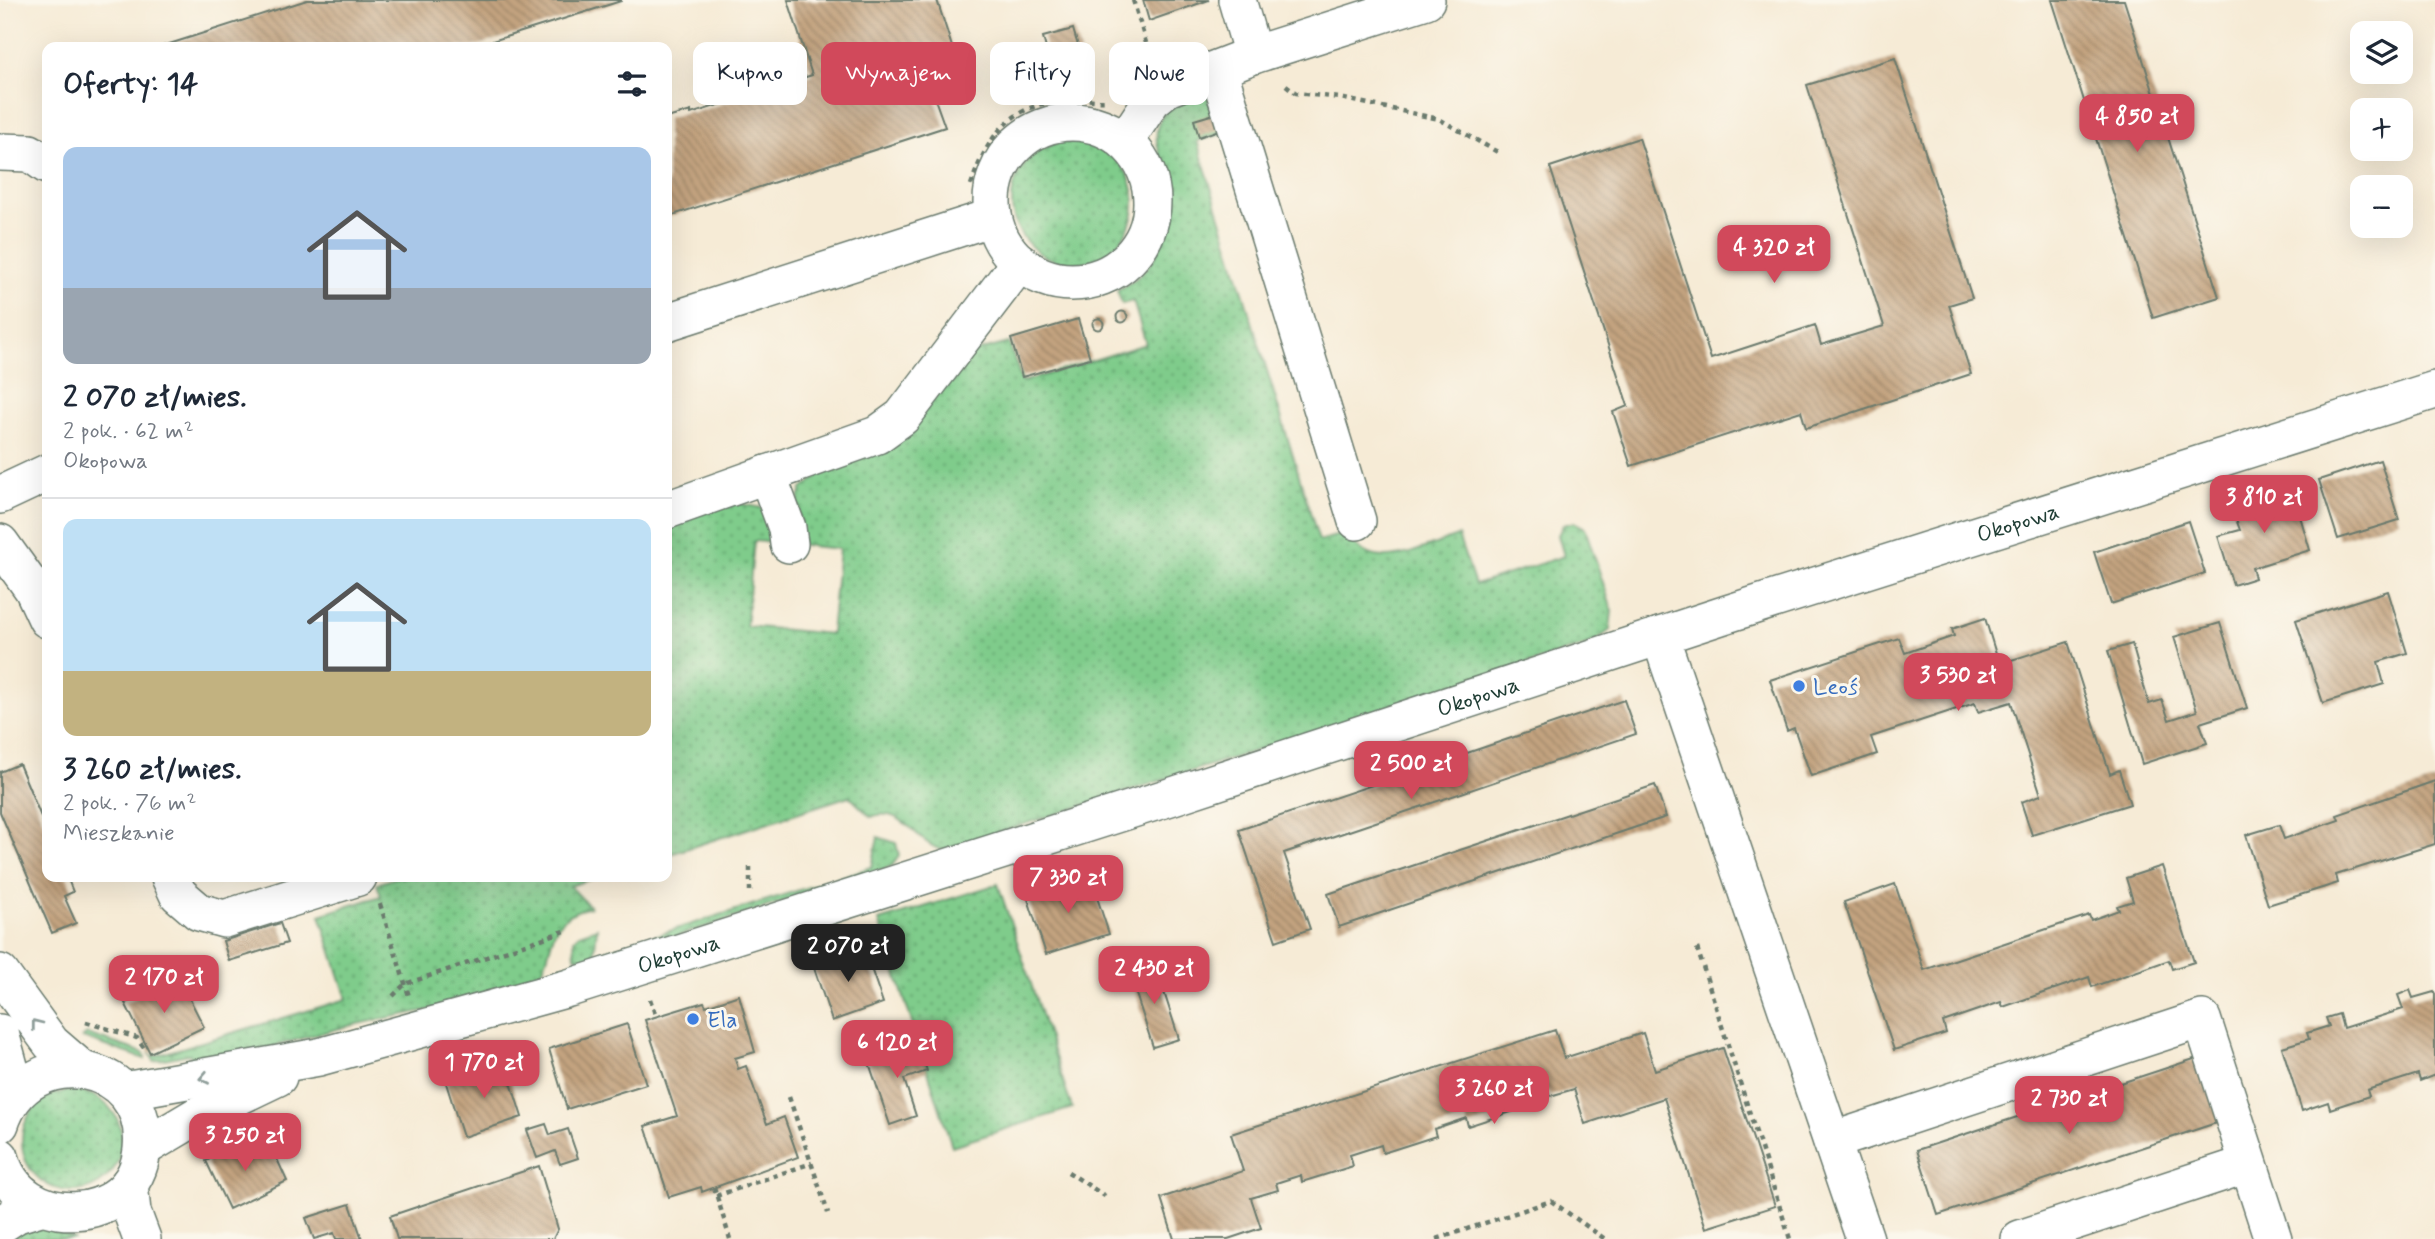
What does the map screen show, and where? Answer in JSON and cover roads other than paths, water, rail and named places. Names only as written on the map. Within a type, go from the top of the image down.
[{"type":"street","points":[[1237,0],[1253,55]]},
{"type":"street","points":[[1125,141],[1152,100],[1167,88],[1253,55],[1426,0]]},
{"type":"street","points":[[1218,69],[1357,521]]},
{"type":"street","points":[[672,320],[978,221],[1002,162],[1020,140],[1044,126],[1072,121],[1100,127],[1125,141],[1141,160],[1150,184],[1152,209],[1146,234],[1132,255],[1112,271],[1088,280],[1063,281],[1039,275],[1020,262],[1002,241],[978,221]]},
{"type":"street","points":[[0,152],[30,153],[42,161]]},
{"type":"street","points":[[672,508],[877,435],[902,417],[1020,262]]},
{"type":"street","name":"Okopowa","points":[[124,1091],[320,1056],[582,984],[1157,801],[1660,636],[2435,390]]},
{"type":"street","points":[[767,474],[788,528],[789,544]]},
{"type":"street","points":[[0,495],[42,475]]},
{"type":"street","points":[[0,543],[33,589],[42,608]]},
{"type":"street","points":[[1660,636],[1865,1239]]},
{"type":"street","points":[[172,882],[178,894],[199,912],[224,919],[368,887]]},
{"type":"street","points":[[0,974],[42,1032],[80,1068]]},
{"type":"street","points":[[1832,1141],[2202,1019],[2273,1239]]},
{"type":"street","points":[[0,1034],[16,1092]]},
{"type":"street","name":"Okopowa","points":[[143,1148],[197,1116],[320,1056]]},
{"type":"street","points":[[0,1124],[5,1108],[16,1092],[32,1078],[55,1070],[80,1068],[104,1076],[124,1091],[135,1108],[142,1127],[143,1148],[136,1173],[116,1198],[99,1207],[17,1214],[0,1225]]},
{"type":"street","points":[[0,1157],[11,1183],[95,1239]]},
{"type":"street","points":[[2020,1239],[2248,1164]]},
{"type":"street","points":[[129,1184],[132,1212],[142,1239]]},
{"type":"place","name":"Leoś","points":[[1799,686]]},
{"type":"place","name":"Ela","points":[[693,1019]]}]
